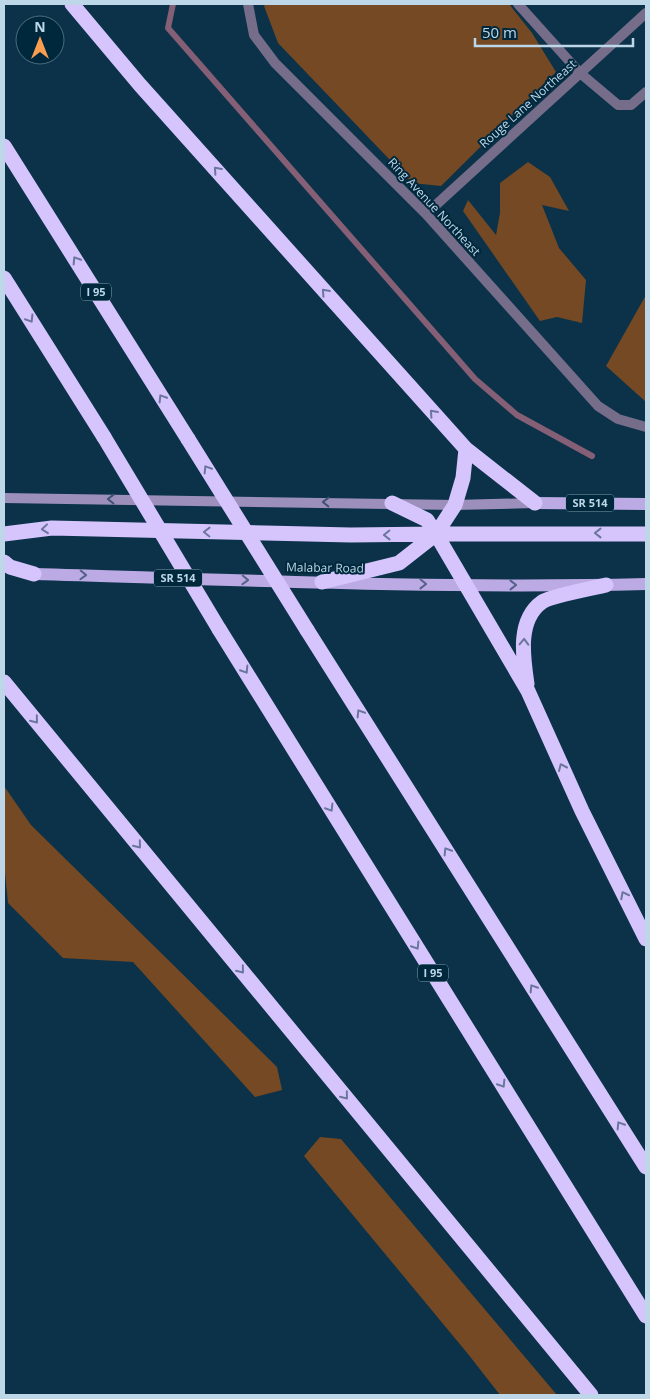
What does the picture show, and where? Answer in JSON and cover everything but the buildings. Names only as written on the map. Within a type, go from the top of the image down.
[{"type":"highway","points":[[72,4],[140,85],[466,449],[535,503]]},
{"type":"highway","name":"I 95","points":[[4,146],[646,1166]]},
{"type":"highway","name":"I 95","points":[[4,278],[104,437],[219,629],[646,1316]]},
{"type":"highway","points":[[322,582],[399,563],[436,534],[455,505],[463,478],[466,449]]},
{"type":"highway","points":[[392,503],[427,520],[528,691],[582,811],[646,939]]},
{"type":"highway","points":[[4,534],[52,528],[351,535],[646,534]]},
{"type":"highway","points":[[4,562],[10,567],[34,574]]},
{"type":"highway","points":[[528,691],[524,659],[524,635],[528,617],[543,601],[606,584]]},
{"type":"highway","points":[[4,682],[591,1395]]},
{"type":"main road","name":"SR 514","points":[[4,498],[455,505],[535,503],[646,504]]},
{"type":"main road","name":"Malabar Road","points":[[4,573],[322,582],[646,584]]},
{"type":"street","name":"Ring Avenue Northeast","points":[[248,4],[254,35],[274,63],[426,214],[598,406],[618,419],[646,427]]},
{"type":"street","points":[[518,4],[580,73],[618,105],[631,105],[646,92]]},
{"type":"street","name":"Rouge Lane Northeast","points":[[426,214],[646,13]]},
{"type":"shaded area","points":[[266,4],[509,4],[532,33],[556,72],[441,186],[412,183],[278,43],[264,6]]},
{"type":"shaded area","points":[[528,162],[550,177],[569,211],[542,205],[559,248],[586,280],[582,323],[557,317],[540,321],[463,211],[468,200],[496,235],[500,213],[500,183]]},
{"type":"shaded area","points":[[646,295],[646,402],[606,366]]},
{"type":"shaded area","points":[[4,786],[31,825],[277,1067],[282,1090],[255,1097],[133,962],[63,958],[8,903],[4,863]]},
{"type":"shaded area","points":[[320,1137],[341,1139],[557,1395],[500,1395],[304,1156]]},
{"type":"waterway","points":[[173,4],[168,28],[475,379],[517,415],[592,456]]}]
